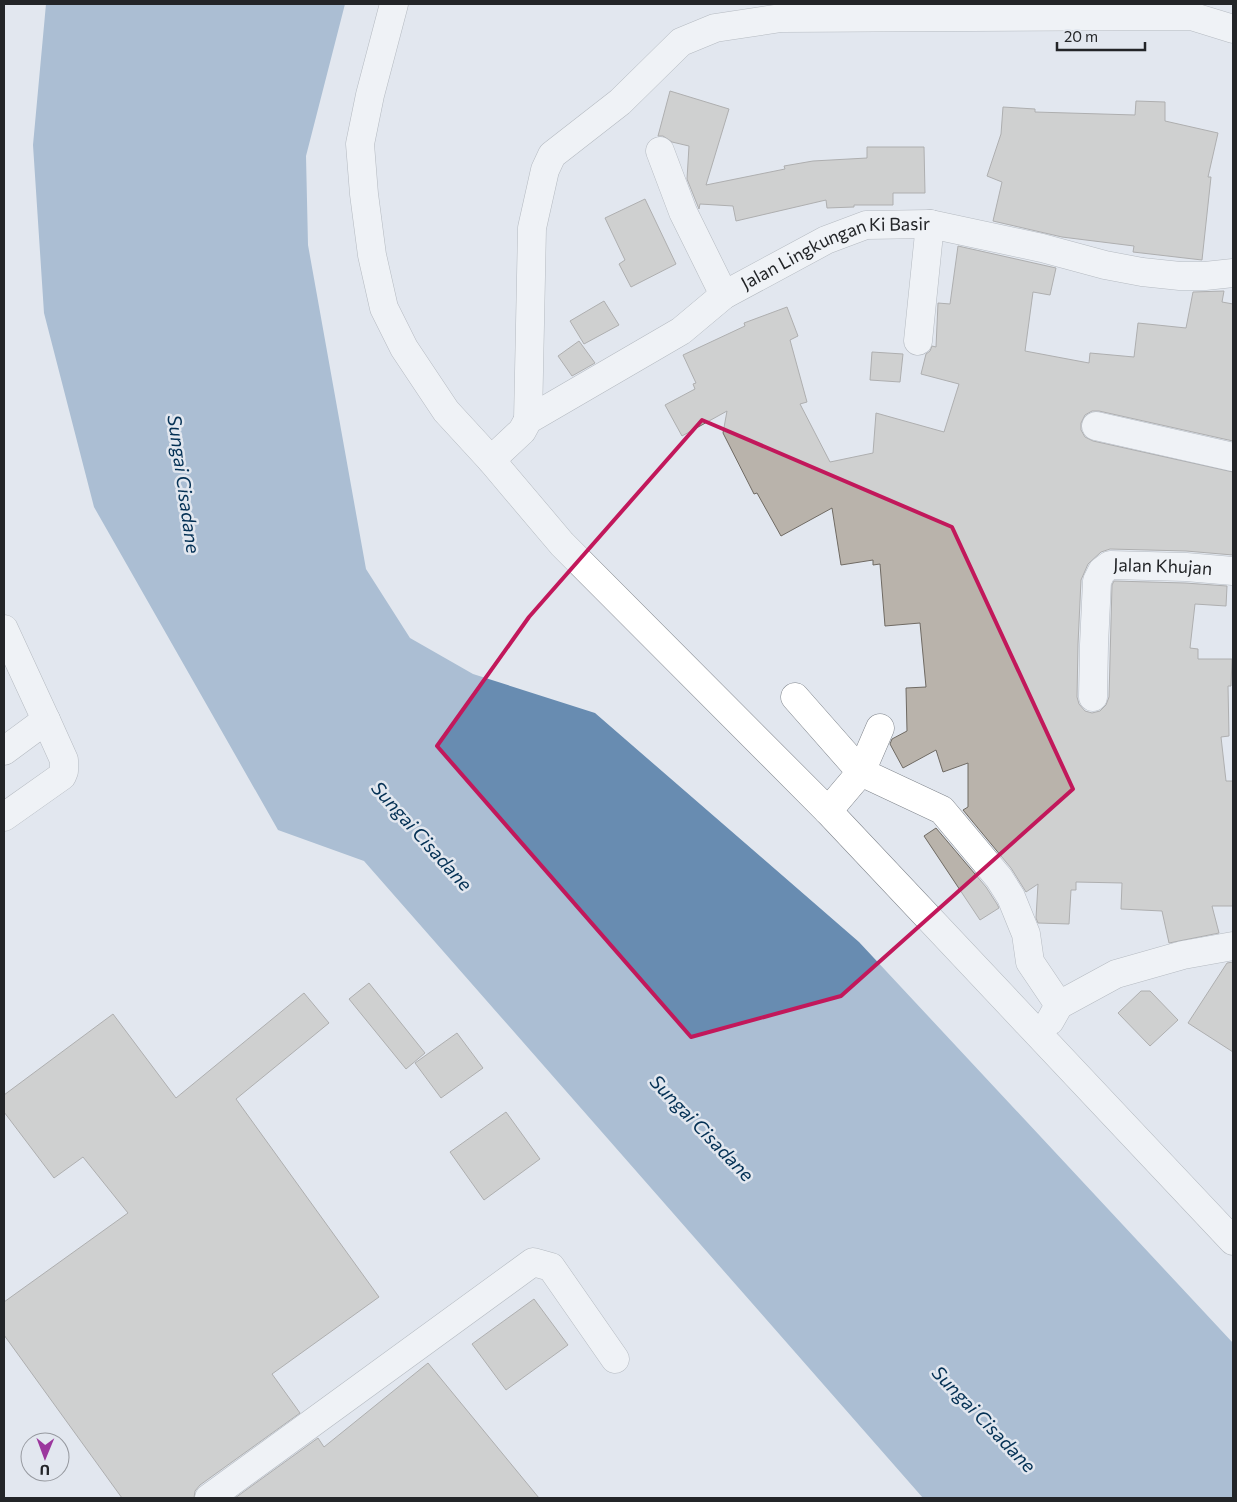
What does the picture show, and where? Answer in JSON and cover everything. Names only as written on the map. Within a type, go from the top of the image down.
[{"type":"street","points":[[394,4],[370,95],[360,144],[364,194],[372,255],[384,308],[404,348],[446,411],[491,460],[562,544],[828,811],[1233,1241]]},
{"type":"street","points":[[528,420],[532,228],[545,170],[552,155],[620,102],[681,42],[715,28],[781,18],[1191,16],[1233,29]]},
{"type":"street","points":[[660,151],[683,212],[724,295]]},
{"type":"street","points":[[918,340],[930,224]]},
{"type":"street","name":"Jalan Lingkungan Ki Basir","points":[[491,460],[522,431],[528,420],[681,331],[724,295],[826,240],[866,225],[930,224],[1142,272],[1180,276],[1233,274]]},
{"type":"street","points":[[1096,426],[1233,457]]},
{"type":"street","name":"Jalan Khujan","points":[[1093,697],[1097,581],[1102,571],[1110,565],[1186,567],[1233,572]]},
{"type":"street","points":[[4,629],[64,760],[62,776],[4,817]]},
{"type":"street","points":[[796,697],[861,772],[942,810],[1000,878],[1011,897],[1026,934],[1030,962],[1059,1005]]},
{"type":"street","points":[[4,751],[46,720]]},
{"type":"street","points":[[828,811],[861,772],[880,728]]},
{"type":"street","points":[[1041,1037],[1059,1005],[1116,974],[1184,956],[1233,946]]},
{"type":"street","points":[[209,1498],[534,1262],[551,1266],[614,1359]]},
{"type":"highlighted area","points":[[702,420],[952,527],[1073,789],[841,996],[691,1037],[437,746],[529,617]]},
{"type":"water","name":"Sungai Cisadane","points":[[46,4],[345,4],[306,156],[308,245],[366,569],[410,638],[473,674],[595,713],[859,942],[1233,1343],[1233,1498],[923,1498],[364,861],[278,830],[94,507],[44,313],[33,145]]},
{"type":"building","points":[[670,91],[729,109],[706,185],[785,169],[784,166],[813,161],[867,158],[867,147],[924,147],[925,193],[893,193],[893,205],[854,205],[854,207],[827,208],[826,200],[736,221],[733,206],[700,204],[699,209],[687,179],[689,146],[672,142],[663,136],[658,136]]},
{"type":"building","points":[[1136,101],[1165,102],[1165,121],[1218,133],[1208,177],[1211,177],[1202,260],[1133,252],[1134,246],[1062,237],[993,221],[1002,182],[987,176],[1001,134],[1003,107],[1035,109],[1035,112],[1135,115]]},
{"type":"building","points":[[645,199],[676,264],[631,287],[619,264],[625,260],[605,218]]},
{"type":"building","points":[[958,246],[1056,268],[1050,295],[1033,292],[1025,351],[1089,363],[1090,353],[1134,357],[1138,323],[1186,328],[1193,292],[1224,291],[1222,302],[1233,304],[1233,441],[1099,411],[1092,411],[1085,415],[1081,423],[1081,430],[1085,437],[1093,441],[1233,472],[1233,555],[1186,551],[1110,549],[1101,552],[1088,564],[1081,580],[1078,644],[1077,697],[1079,704],[1085,711],[1092,713],[1100,711],[1106,705],[1109,697],[1112,585],[1114,581],[1227,586],[1226,606],[1195,604],[1190,648],[1198,649],[1198,659],[1232,659],[1231,686],[1228,686],[1229,736],[1221,737],[1226,781],[1233,781],[1233,906],[1212,906],[1219,933],[1169,943],[1162,911],[1121,909],[1122,883],[1076,882],[1076,890],[1071,890],[1069,924],[1038,923],[1036,918],[1038,884],[1026,892],[1011,868],[963,810],[968,807],[968,763],[943,772],[936,750],[903,768],[890,744],[892,739],[907,731],[906,688],[926,687],[920,623],[885,626],[880,564],[873,565],[873,560],[841,565],[832,508],[781,536],[757,493],[754,494],[723,433],[727,411],[682,436],[665,405],[695,389],[693,384],[696,383],[683,355],[745,326],[744,323],[787,307],[798,336],[790,340],[807,402],[800,404],[830,462],[873,453],[876,413],[944,432],[959,384],[921,374],[926,354],[932,346],[936,347],[938,303],[950,304]]},
{"type":"building","points":[[604,301],[619,325],[584,344],[570,321]]},
{"type":"building","points":[[579,341],[595,363],[572,376],[558,356]]},
{"type":"building","points":[[872,352],[903,354],[900,382],[870,380]]},
{"type":"building","points":[[936,828],[986,887],[999,908],[980,920],[924,836]]},
{"type":"building","points":[[1233,962],[1233,1052],[1188,1023],[1227,963]]},
{"type":"building","points":[[369,983],[425,1053],[406,1069],[349,999]]},
{"type":"building","points":[[1141,991],[1150,991],[1178,1020],[1150,1046],[1118,1013]]},
{"type":"building","points":[[304,993],[329,1023],[236,1099],[379,1297],[272,1374],[300,1413],[200,1485],[195,1491],[194,1498],[122,1498],[4,1335],[4,1302],[128,1213],[83,1157],[54,1178],[4,1112],[4,1095],[113,1014],[176,1098]]},
{"type":"building","points":[[457,1033],[483,1068],[441,1098],[415,1063]]},
{"type":"building","points":[[506,1112],[540,1159],[484,1200],[450,1152]]},
{"type":"building","points":[[534,1299],[568,1345],[506,1390],[472,1344]]},
{"type":"building","points":[[428,1363],[539,1498],[235,1498],[318,1438],[324,1447]]}]
